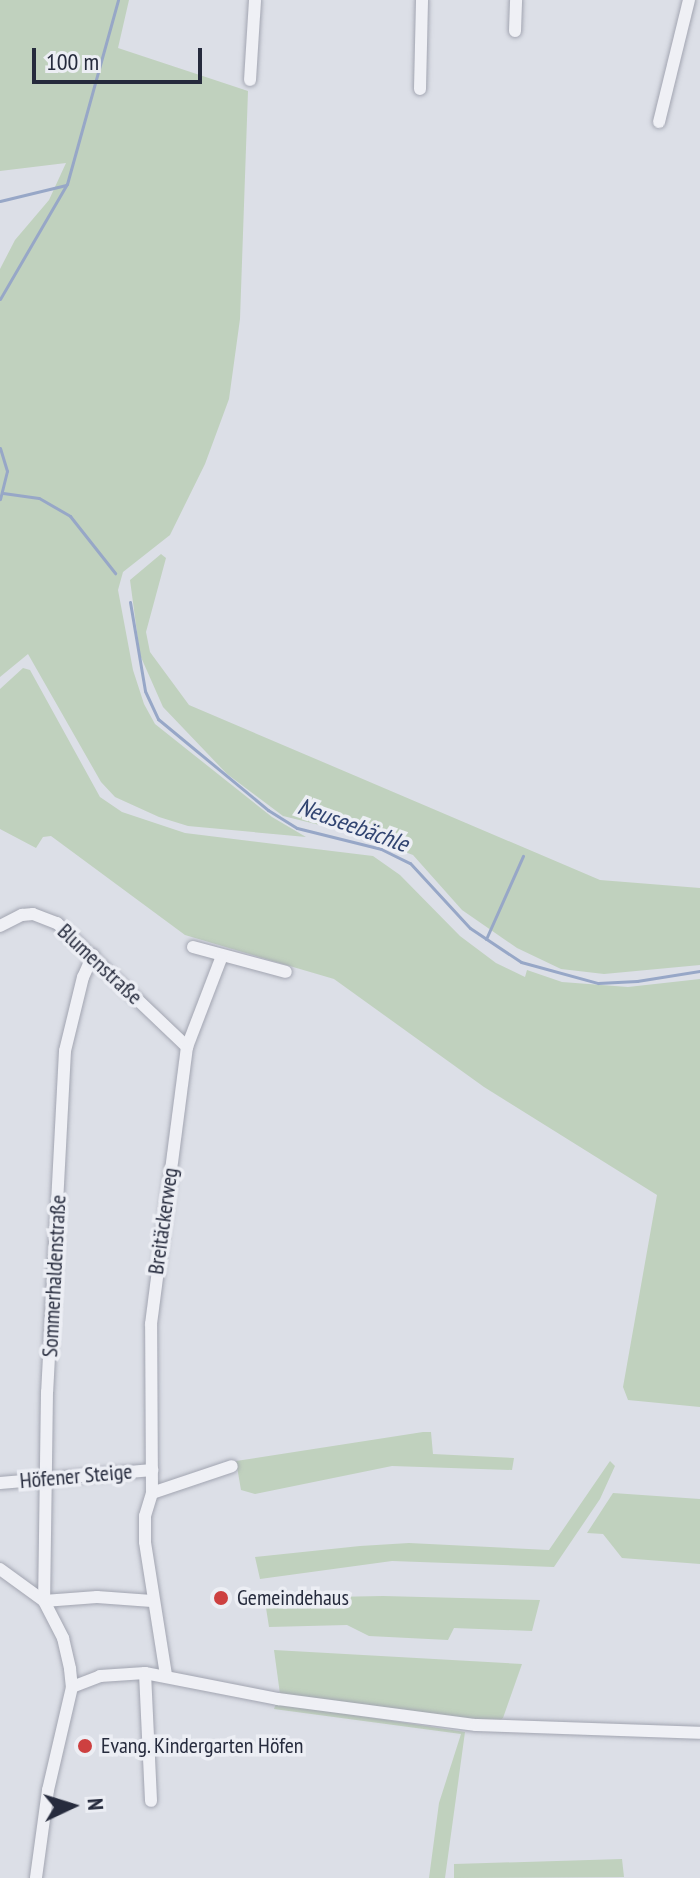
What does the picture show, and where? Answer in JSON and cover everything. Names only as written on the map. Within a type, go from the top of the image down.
[{"type":"street","points":[[250,80],[255,0]]},
{"type":"street","points":[[420,89],[422,0]]},
{"type":"street","points":[[515,31],[516,0]]},
{"type":"street","points":[[659,122],[689,0]]},
{"type":"street","name":"Blumenstraße","points":[[0,926],[22,915],[44,915],[93,955],[187,1047]]},
{"type":"street","points":[[193,947],[286,972]]},
{"type":"street","name":"Sommerhaldenstraße","points":[[44,1601],[47,1392],[65,1051],[83,977],[93,955]]},
{"type":"street","name":"Breitäckerweg","points":[[166,1675],[145,1542],[145,1516],[152,1493],[151,1324],[187,1047],[222,956]]},
{"type":"street","points":[[152,1493],[232,1466]]},
{"type":"street","name":"Höfener Steige","points":[[0,1483],[152,1470]]},
{"type":"street","points":[[0,1569],[44,1601],[63,1638],[72,1687],[48,1790],[36,1878]]},
{"type":"street","points":[[44,1601],[97,1597],[152,1601]]},
{"type":"street","points":[[72,1687],[100,1676],[145,1673],[166,1675],[213,1688],[476,1725],[700,1733]]},
{"type":"street","points":[[145,1673],[151,1801]]},
{"type":"green space","points":[[0,0],[129,0],[118,48],[248,91],[240,319],[229,399],[205,464],[170,535],[123,572],[118,590],[133,670],[144,704],[155,724],[272,817],[306,837],[188,826],[115,797],[101,782],[28,654],[0,677],[0,269],[15,240],[49,200],[66,163],[0,171]]},
{"type":"green space","points":[[161,554],[166,558],[146,632],[150,652],[189,705],[600,880],[700,888],[700,965],[604,974],[561,969],[517,948],[462,910],[413,855],[356,834],[283,816],[227,774],[163,707],[140,655],[130,580]]},
{"type":"green space","points":[[23,668],[30,670],[100,797],[122,812],[185,833],[373,856],[400,875],[460,936],[496,963],[525,977],[527,970],[562,982],[628,987],[700,979],[700,1407],[628,1400],[623,1387],[657,1195],[484,1087],[334,979],[185,935],[51,836],[43,837],[36,848],[0,829],[0,689]]},
{"type":"green space","points":[[431,1432],[433,1454],[514,1458],[512,1470],[392,1466],[255,1494],[241,1490],[236,1461]]},
{"type":"green space","points":[[610,1461],[615,1466],[600,1499],[554,1567],[392,1561],[260,1579],[255,1557],[360,1546],[409,1543],[549,1550]]},
{"type":"green space","points":[[613,1493],[700,1499],[700,1564],[622,1558],[603,1534],[587,1533]]},
{"type":"green space","points":[[330,1597],[540,1600],[532,1631],[454,1628],[448,1640],[369,1636],[347,1625],[269,1627],[266,1608]]},
{"type":"green space","points":[[274,1650],[522,1664],[503,1718],[496,1723],[280,1694]]},
{"type":"green space","points":[[276,1703],[465,1732],[445,1878],[429,1878],[439,1803],[461,1734],[274,1709]]},
{"type":"green space","points":[[622,1859],[624,1877],[454,1878],[454,1864]]},
{"type":"waterway","points":[[0,299],[67,184],[118,0]]},
{"type":"waterway","points":[[0,201],[66,185]]},
{"type":"waterway","points":[[0,448],[7,471],[0,499]]},
{"type":"waterway","name":"Neuseebächle","points":[[3,493],[39,498],[70,516],[115,573]]},
{"type":"waterway","name":"Neuseebächle","points":[[130,602],[145,691],[158,719],[268,810],[297,828],[381,849],[410,863],[470,928],[521,962],[598,983],[637,981],[700,971]]},
{"type":"waterway","points":[[486,939],[523,856]]},
{"type":"place","name":"Gemeindehaus","points":[[221,1598]]},
{"type":"place","name":"Evang. Kindergarten Höfen","points":[[85,1746]]}]
